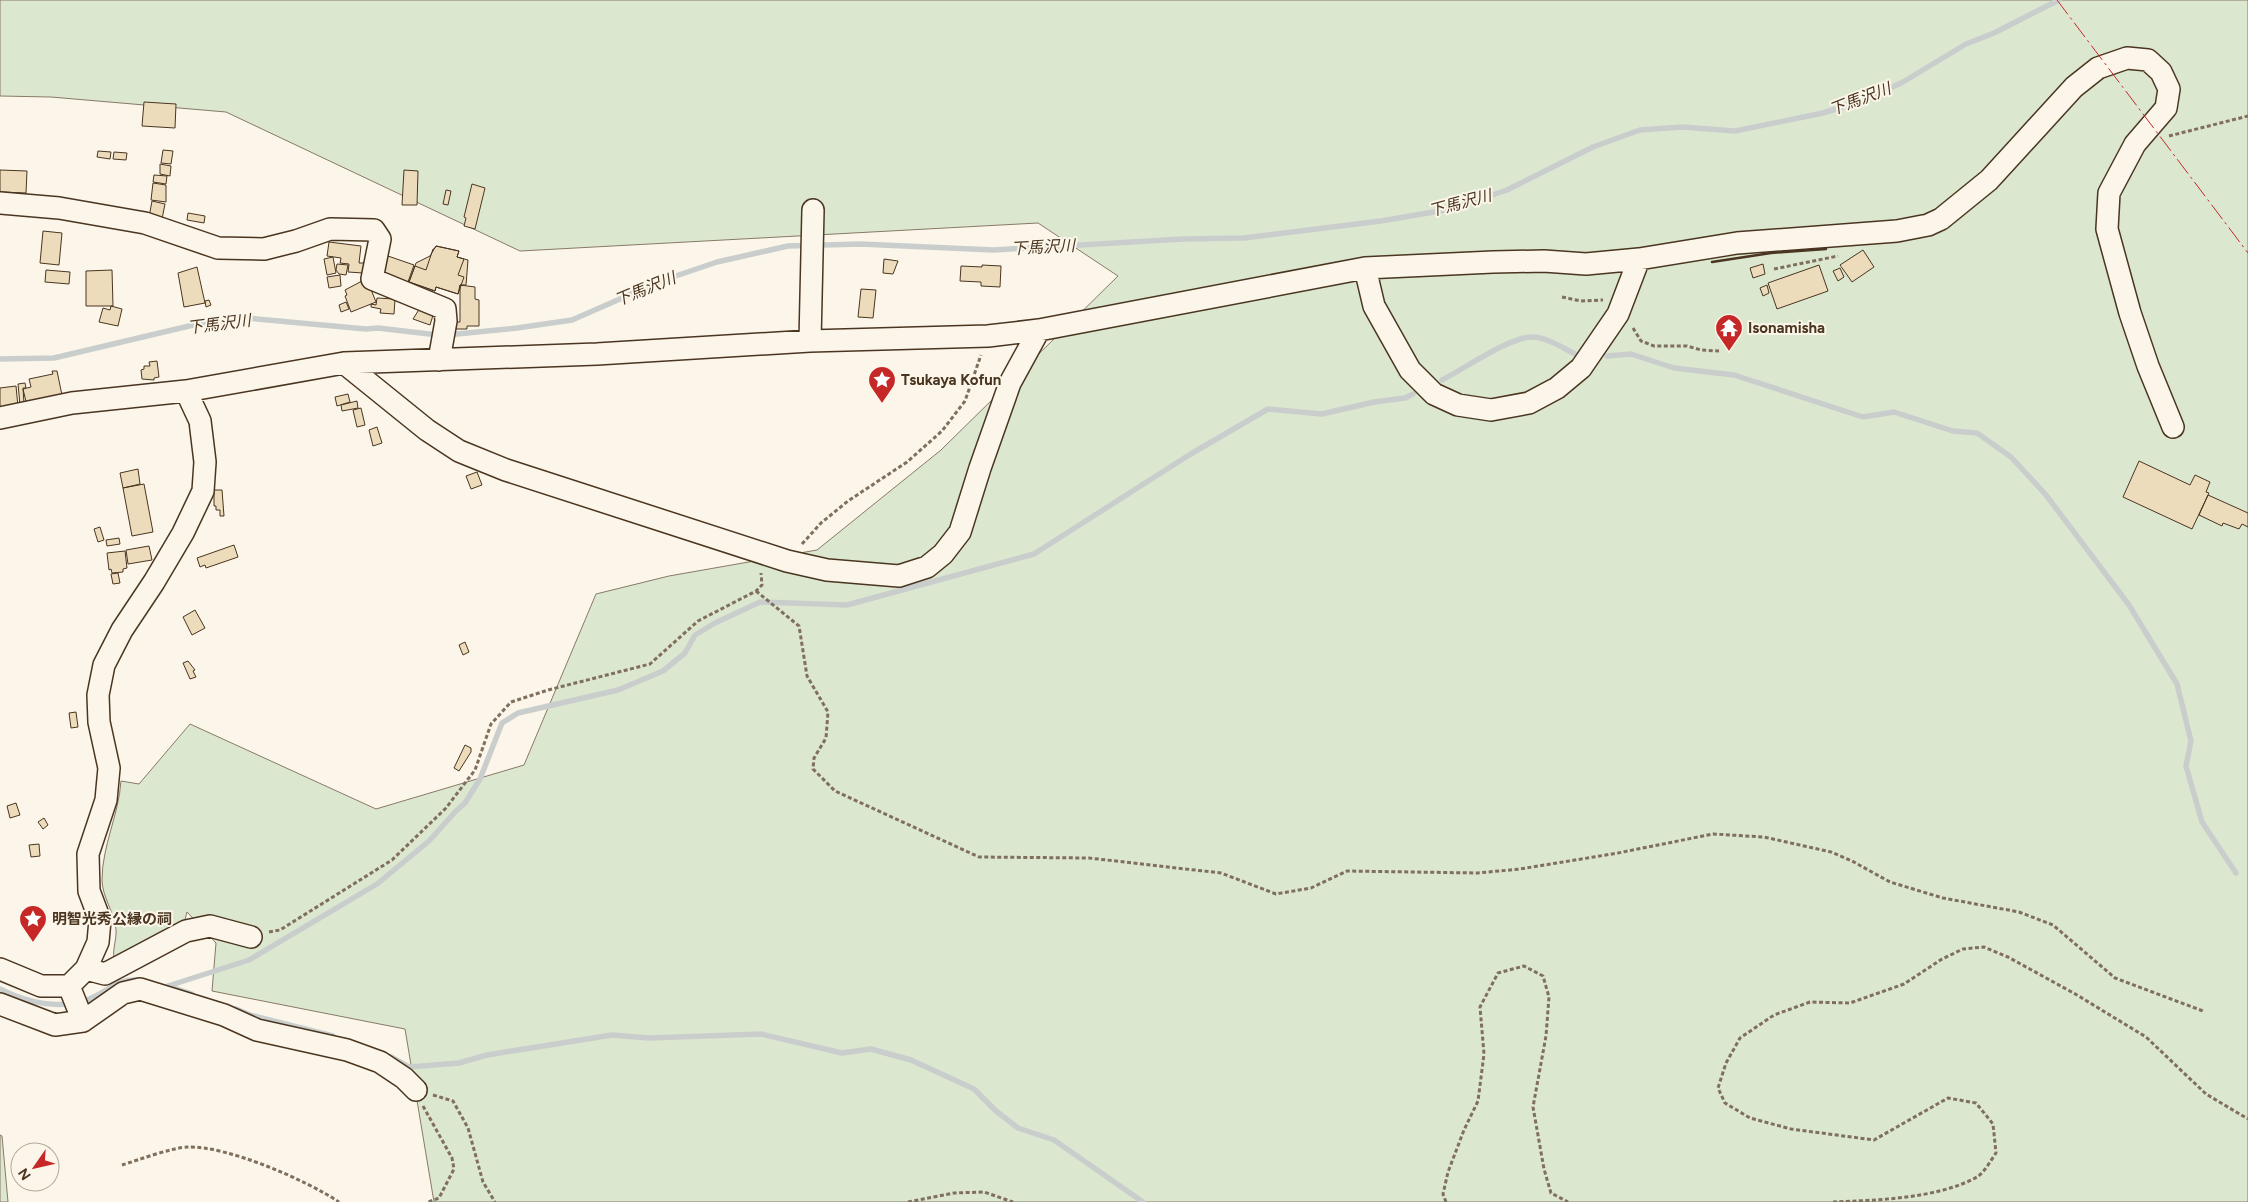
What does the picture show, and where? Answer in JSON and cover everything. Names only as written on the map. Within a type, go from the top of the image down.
[{"type":"street","points":[[0,418],[72,403],[186,391],[344,363],[440,353],[597,354],[810,342],[988,336],[1039,330],[1364,268],[1544,261],[1586,264],[1639,259],[1737,243],[1897,231],[1928,225],[1941,220],[1989,180],[2074,87],[2098,68],[2127,58],[2148,60],[2161,72],[2169,89],[2166,108],[2135,144],[2109,193],[2107,229],[2139,340],[2173,427]]},
{"type":"street","points":[[0,203],[59,208],[146,223],[218,248],[264,249],[296,241],[330,229],[374,230],[380,239],[372,279],[445,309],[446,320],[440,353]]},
{"type":"street","points":[[810,342],[812,210]]},
{"type":"street","points":[[1364,268],[1374,306],[1410,370],[1434,394],[1458,405],[1491,410],[1529,402],[1557,388],[1581,368],[1618,314],[1639,259]]},
{"type":"street","points":[[344,363],[427,430],[459,451],[506,470],[787,561],[827,570],[899,576],[927,567],[943,554],[960,532],[1010,383],[1039,330]]},
{"type":"street","points":[[0,1004],[55,1025],[76,1004],[86,969],[98,942],[100,920],[89,891],[88,854],[106,800],[109,768],[99,722],[98,695],[104,665],[122,630],[154,582],[183,532],[203,491],[204,462],[200,421],[186,391]]},
{"type":"street","points":[[86,969],[105,974],[186,931],[210,926],[251,937]]},
{"type":"street","points":[[0,969],[41,986],[76,1004],[140,989],[224,1015],[257,1030],[347,1050],[380,1062],[404,1078],[416,1090]]},
{"type":"path","points":[[2135,144],[2248,116]]},
{"type":"path","points":[[1562,297],[1581,302],[1602,300],[1629,289]]},
{"type":"path","points":[[1618,314],[1633,327],[1641,341],[1654,346],[1687,346],[1701,350],[1719,351]]},
{"type":"path","points":[[787,561],[821,523],[848,501],[907,462],[942,431],[965,401],[988,336]]},
{"type":"path","points":[[251,937],[280,930],[392,860],[446,808],[475,770],[491,724],[511,702],[548,690],[650,664],[698,621],[756,591],[762,585],[762,576],[752,551]]},
{"type":"path","points":[[756,591],[799,626],[807,676],[828,712],[826,738],[814,758],[813,769],[835,791],[979,857],[1090,858],[1221,873],[1276,894],[1311,888],[1347,871],[1486,872],[1520,869],[1618,853],[1713,834],[1764,837],[1831,852],[1890,882],[1943,898],[2019,912],[2053,925],[2115,978],[2203,1011]]},
{"type":"path","points":[[1833,1202],[1883,1200],[1933,1193],[1978,1176],[1996,1153],[1992,1124],[1976,1103],[1948,1098],[1874,1140],[1791,1129],[1750,1118],[1725,1103],[1718,1088],[1726,1063],[1740,1038],[1774,1015],[1810,1002],[1850,1002],[1904,984],[1942,959],[1963,948],[1984,947],[2008,957],[2077,995],[2146,1037],[2206,1094],[2248,1119]]},
{"type":"path","points":[[1446,1202],[1443,1194],[1448,1172],[1464,1130],[1478,1101],[1484,1054],[1480,1007],[1498,973],[1524,966],[1543,976],[1550,997],[1546,1036],[1533,1107],[1544,1169],[1551,1193],[1568,1202]]},
{"type":"path","points":[[416,1090],[452,1158],[454,1169],[439,1198],[428,1202]]},
{"type":"path","points":[[416,1090],[453,1101],[468,1128],[483,1182],[496,1202]]},
{"type":"path","points":[[122,1165],[187,1147],[208,1149],[264,1167],[323,1192],[339,1202]]},
{"type":"path","points":[[908,1202],[954,1193],[984,1192],[1013,1202]]},
{"type":"green space","points":[[0,0],[2248,0],[2248,1202],[434,1202],[405,1029],[212,991],[216,943],[187,912],[183,927],[115,963],[116,929],[102,880],[105,855],[120,793],[121,781],[139,784],[190,724],[376,809],[524,765],[596,594],[669,576],[817,550],[941,450],[1118,276],[1038,223],[520,251],[226,112],[51,97],[0,96]]},
{"type":"green space","points":[[0,1135],[2,1136],[8,1202],[0,1202]]},
{"type":"building","points":[[144,102],[176,104],[175,128],[142,126]]},
{"type":"building","points":[[163,150],[173,151],[171,164],[161,163]]},
{"type":"building","points":[[98,151],[111,152],[110,159],[97,157]]},
{"type":"building","points":[[114,152],[127,153],[126,160],[113,159]]},
{"type":"building","points":[[160,164],[171,166],[170,176],[160,174]]},
{"type":"building","points":[[0,170],[27,171],[26,193],[0,192]]},
{"type":"building","points":[[404,170],[418,171],[417,205],[402,205]]},
{"type":"building","points":[[154,175],[167,176],[166,184],[153,182]]},
{"type":"building","points":[[153,183],[166,185],[166,202],[151,200]]},
{"type":"building","points":[[472,184],[485,188],[475,229],[464,226],[466,218],[464,217]]},
{"type":"building","points":[[446,190],[451,191],[448,205],[443,204]]},
{"type":"building","points":[[152,201],[165,204],[162,219],[149,217]]},
{"type":"building","points":[[188,213],[205,216],[204,223],[187,220]]},
{"type":"building","points":[[43,231],[62,233],[59,265],[40,263]]},
{"type":"building","points":[[329,242],[361,246],[359,263],[364,263],[363,273],[348,272],[349,264],[340,263],[341,258],[327,256]]},
{"type":"building","points":[[436,246],[459,251],[457,257],[468,260],[466,285],[460,285],[458,294],[436,287],[435,291],[409,282],[416,263],[430,256]]},
{"type":"building","points":[[436,246],[459,251],[457,257],[464,259],[458,275],[464,277],[458,294],[436,287],[435,291],[409,282],[415,266],[426,270],[433,249]]},
{"type":"building","points":[[1863,250],[1874,267],[1852,282],[1840,265]]},
{"type":"building","points":[[388,256],[414,265],[408,282],[382,273]]},
{"type":"building","points":[[333,257],[336,273],[327,275],[324,259]]},
{"type":"building","points":[[884,259],[898,261],[893,274],[883,273]]},
{"type":"building","points":[[337,264],[348,265],[346,275],[339,274],[336,270]]},
{"type":"building","points":[[1763,264],[1765,274],[1753,278],[1750,268]]},
{"type":"building","points":[[982,265],[1001,266],[1000,287],[981,286],[981,282],[960,281],[961,266],[982,267]]},
{"type":"building","points":[[1819,265],[1828,291],[1777,309],[1768,283]]},
{"type":"building","points":[[197,267],[205,303],[184,307],[178,273]]},
{"type":"building","points":[[1840,268],[1844,277],[1838,281],[1833,271]]},
{"type":"building","points":[[46,270],[70,272],[69,284],[45,282]]},
{"type":"building","points":[[112,270],[113,306],[86,306],[86,271]]},
{"type":"building","points":[[340,275],[341,286],[329,288],[327,277]]},
{"type":"building","points":[[362,281],[365,288],[370,287],[376,302],[351,312],[345,296],[347,295],[345,290]]},
{"type":"building","points":[[460,285],[475,287],[475,299],[479,300],[479,326],[467,326],[467,329],[456,329],[456,322],[460,322]]},
{"type":"building","points":[[1767,285],[1769,293],[1763,296],[1760,288]]},
{"type":"building","points":[[861,289],[876,290],[873,318],[858,317]]},
{"type":"building","points":[[377,298],[395,299],[394,314],[380,313],[381,309],[371,307],[371,304],[376,305]]},
{"type":"building","points":[[209,300],[211,305],[206,307],[205,301]]},
{"type":"building","points":[[346,302],[349,309],[341,312],[339,305]]},
{"type":"building","points":[[111,306],[122,309],[118,326],[99,322],[103,308],[110,310]]},
{"type":"building","points":[[420,308],[434,312],[430,325],[413,319]]},
{"type":"building","points":[[157,361],[159,377],[154,378],[154,380],[142,379],[141,370],[144,369],[144,366],[150,366],[149,362]]},
{"type":"building","points":[[52,371],[57,371],[63,400],[27,406],[23,389],[31,387],[29,379],[53,374]]},
{"type":"building","points":[[25,383],[26,388],[23,388],[24,404],[20,405],[18,384]]},
{"type":"building","points":[[16,386],[18,407],[0,409],[0,388]]},
{"type":"building","points":[[348,394],[350,402],[337,406],[335,397]]},
{"type":"building","points":[[357,401],[358,408],[342,411],[341,405]]},
{"type":"building","points":[[361,408],[365,425],[357,427],[353,410]]},
{"type":"building","points":[[377,427],[382,443],[373,446],[369,430]]},
{"type":"building","points":[[2139,461],[2190,485],[2195,475],[2210,482],[2206,492],[2209,493],[2192,529],[2123,497]]},
{"type":"building","points":[[138,469],[140,484],[123,488],[120,473]]},
{"type":"building","points":[[477,472],[482,485],[471,489],[466,476]]},
{"type":"building","points":[[144,484],[153,532],[132,536],[123,488]]},
{"type":"building","points":[[214,490],[222,490],[224,516],[220,516],[220,510],[216,510],[216,506],[214,506]]},
{"type":"building","points":[[2208,495],[2248,513],[2248,527],[2242,524],[2239,529],[2223,523],[2222,526],[2199,515]]},
{"type":"building","points":[[100,527],[104,540],[98,542],[94,529]]},
{"type":"building","points":[[119,538],[120,544],[107,546],[106,540]]},
{"type":"building","points":[[234,545],[238,557],[206,568],[205,565],[200,567],[197,558]]},
{"type":"building","points":[[149,546],[152,560],[128,564],[126,550]]},
{"type":"building","points":[[125,551],[127,568],[123,569],[123,572],[112,573],[111,569],[109,570],[107,553]]},
{"type":"building","points":[[118,573],[120,583],[113,584],[111,574]]},
{"type":"building","points":[[195,610],[205,628],[192,635],[183,617]]},
{"type":"building","points":[[465,642],[469,652],[463,655],[459,645]]},
{"type":"building","points":[[188,661],[195,670],[193,671],[196,677],[190,679],[183,663]]},
{"type":"building","points":[[76,712],[78,727],[71,728],[69,713]]},
{"type":"building","points":[[465,745],[471,748],[471,752],[459,771],[454,768]]},
{"type":"building","points":[[16,803],[20,815],[10,818],[7,806]]},
{"type":"building","points":[[44,818],[48,825],[43,829],[38,822]]},
{"type":"building","points":[[39,844],[40,856],[31,857],[29,845]]},
{"type":"waterway","name":"下馬沢川","points":[[447,335],[572,320],[661,281],[717,262],[788,246],[860,244],[994,250],[1183,239],[1244,238],[1381,221],[1451,209],[1507,190],[1593,147],[1640,130],[1682,127],[1735,131],[1823,113],[1865,100],[1903,82],[1966,44],[1994,33],[2059,0]]},
{"type":"waterway","name":"下馬沢川","points":[[0,359],[54,358],[206,322],[247,318],[366,329],[378,328],[438,335]]},
{"type":"waterway","points":[[1442,380],[1487,354],[1522,338],[1537,337],[1575,354]]},
{"type":"waterway","points":[[1607,356],[1631,354],[1674,368],[1734,375],[1863,417],[1894,412],[1953,431],[1977,433],[2011,457],[2046,495],[2129,605],[2177,684],[2191,741],[2186,766],[2202,822],[2236,873]]},
{"type":"waterway","points":[[168,986],[249,960],[377,884],[429,841],[465,803],[480,779],[502,723],[518,713],[618,690],[663,671],[685,653],[695,635],[715,623],[760,602],[847,605],[1034,554],[1189,455],[1268,409],[1322,414],[1374,402],[1405,398],[1413,394]]},
{"type":"waterway","points":[[0,989],[32,1001],[67,1004],[89,999],[126,981],[141,981]]},
{"type":"waterway","points":[[168,986],[192,994]]},
{"type":"waterway","points":[[236,1009],[250,1015],[333,1036]]},
{"type":"waterway","points":[[391,1057],[409,1067],[459,1063],[487,1055],[612,1035],[649,1038],[761,1034],[842,1053],[871,1049],[911,1060],[974,1089],[996,1111],[1018,1128],[1054,1140],[1143,1202]]},
{"type":"wall","points":[[1712,262],[1771,253],[1826,249]]},
{"type":"power","points":[[2057,0],[2248,253]]},
{"type":"place","name":"Isonamisha","points":[[1729,352]]},
{"type":"place","name":"Tsukaya Kofun","points":[[882,404]]},
{"type":"place","name":"明智光秀公縁の祠","points":[[33,943]]}]
